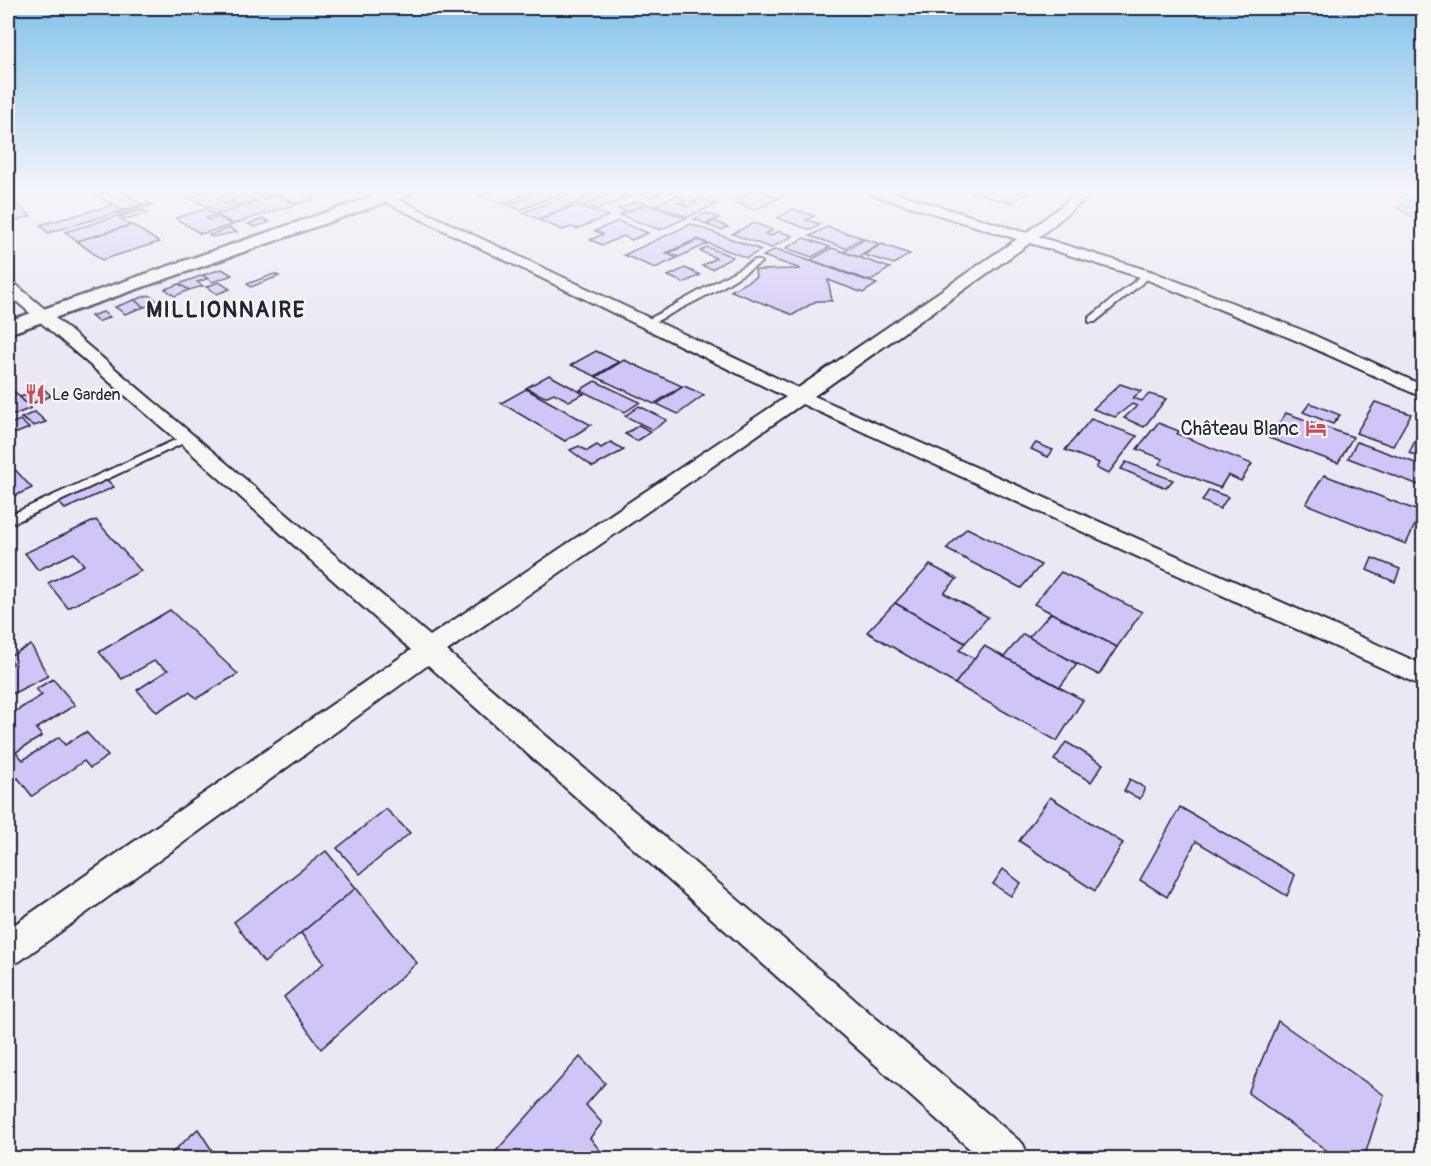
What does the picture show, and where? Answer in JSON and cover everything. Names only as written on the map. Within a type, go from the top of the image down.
[{"type":"street","points":[[8,328],[237,244]]},
{"type":"street","points":[[482,244],[798,396],[1424,677]]},
{"type":"street","points":[[8,949],[428,651],[1019,244]]},
{"type":"street","points":[[1049,244],[1148,275],[1301,336],[1424,393]]},
{"type":"street","points":[[8,286],[186,438],[1010,1158]]},
{"type":"lane","points":[[646,323],[716,287],[758,262]]},
{"type":"lane","points":[[1092,320],[1148,275]]},
{"type":"lane","points":[[14,518],[186,438]]},
{"type":"building","points":[[81,244],[151,244],[102,260]]},
{"type":"building","points":[[647,244],[685,244],[666,253],[677,258],[655,268],[624,255]]},
{"type":"building","points":[[688,244],[706,244],[679,257],[669,253]]},
{"type":"building","points":[[711,244],[746,244],[761,250],[747,258]]},
{"type":"building","points":[[761,244],[778,244],[771,248]]},
{"type":"building","points":[[792,244],[823,244],[830,247],[812,257],[786,248]]},
{"type":"building","points":[[835,244],[851,244],[845,248]]},
{"type":"building","points":[[856,244],[879,244],[859,257],[843,252]]},
{"type":"building","points":[[880,244],[910,254],[894,264],[864,255]]},
{"type":"building","points":[[707,247],[733,257],[712,269],[702,266],[716,258],[700,251]]},
{"type":"building","points":[[832,248],[890,268],[870,281],[811,260]]},
{"type":"building","points":[[776,249],[877,284],[863,293],[828,280],[832,301],[816,301],[793,315],[731,291],[756,277],[755,270],[801,269],[763,256]]},
{"type":"building","points":[[685,268],[700,275],[684,283],[668,276]]},
{"type":"building","points":[[222,269],[232,275],[213,282],[203,275]]},
{"type":"building","points":[[274,274],[279,276],[251,287],[247,284]]},
{"type":"building","points":[[203,275],[207,279],[197,282],[203,286],[189,290],[179,284]]},
{"type":"building","points":[[219,282],[230,289],[217,294],[206,287]]},
{"type":"building","points":[[179,284],[189,290],[175,296],[165,289]]},
{"type":"building","points":[[149,295],[159,302],[144,307],[134,300]]},
{"type":"building","points":[[134,300],[144,307],[125,314],[115,307]]},
{"type":"building","points":[[103,312],[110,317],[98,322],[91,316]]},
{"type":"building","points":[[596,351],[619,362],[595,376],[571,365]]},
{"type":"building","points":[[624,360],[682,386],[654,404],[596,377]]},
{"type":"building","points":[[549,375],[584,394],[569,401],[554,393],[545,397],[526,388]]},
{"type":"building","points":[[595,381],[640,402],[625,412],[580,390]]},
{"type":"building","points":[[1120,384],[1141,391],[1133,398],[1142,401],[1149,394],[1166,399],[1144,427],[1124,418],[1137,406],[1132,404],[1115,417],[1093,409]]},
{"type":"building","points":[[8,385],[31,408],[14,415],[8,408]]},
{"type":"building","points":[[684,386],[704,395],[678,414],[657,404]]},
{"type":"building","points":[[43,388],[51,396],[28,405],[20,397]]},
{"type":"building","points":[[526,389],[591,425],[565,441],[501,403]]},
{"type":"building","points":[[1375,402],[1411,414],[1393,446],[1356,433]]},
{"type":"building","points":[[1310,403],[1340,415],[1333,424],[1303,412]]},
{"type":"building","points":[[639,406],[667,420],[653,430],[625,416]]},
{"type":"building","points":[[35,412],[46,422],[34,426],[21,418]]},
{"type":"building","points":[[1286,413],[1353,437],[1338,463],[1269,438]]},
{"type":"building","points":[[1091,419],[1137,436],[1108,474],[1096,468],[1099,463],[1065,450]]},
{"type":"building","points":[[20,420],[29,428],[17,433],[8,431],[8,425]]},
{"type":"building","points":[[1158,423],[1179,431],[1177,434],[1252,464],[1241,481],[1228,475],[1220,488],[1159,464],[1163,459],[1137,449]]},
{"type":"building","points":[[639,425],[651,432],[637,441],[625,434]]},
{"type":"building","points":[[1417,437],[1424,439],[1424,458],[1409,453]]},
{"type":"building","points":[[611,442],[624,450],[593,467],[570,450],[579,446],[587,451],[597,445],[601,448]]},
{"type":"building","points":[[1357,442],[1424,466],[1424,487],[1348,458]]},
{"type":"building","points":[[1036,443],[1053,450],[1048,457],[1031,449]]},
{"type":"building","points":[[8,462],[32,488],[8,499]]},
{"type":"building","points":[[1126,462],[1173,480],[1166,488],[1121,469]]},
{"type":"building","points":[[1324,475],[1421,512],[1406,544],[1306,504]]},
{"type":"building","points":[[107,480],[114,487],[65,509],[58,502]]},
{"type":"building","points":[[1209,490],[1228,497],[1220,509],[1202,501]]},
{"type":"building","points":[[96,520],[141,571],[68,608],[48,583],[84,565],[74,553],[38,570],[25,553]]},
{"type":"building","points":[[967,528],[1041,565],[1021,588],[946,549]]},
{"type":"building","points":[[1372,558],[1400,569],[1395,582],[1367,570]]},
{"type":"building","points":[[930,565],[957,579],[944,593],[988,617],[965,643],[895,603]]},
{"type":"building","points":[[1061,572],[1142,612],[1117,647],[1034,604]]},
{"type":"building","points":[[895,603],[965,643],[959,650],[975,659],[955,684],[867,632]]},
{"type":"building","points":[[170,610],[238,674],[197,698],[189,692],[157,712],[137,690],[168,670],[154,661],[122,679],[99,652]]},
{"type":"building","points":[[1051,613],[1117,647],[1099,675],[1028,638]]},
{"type":"building","points":[[1023,634],[1077,664],[1060,687],[1004,657]]},
{"type":"building","points":[[31,645],[48,676],[8,696],[8,667],[13,664],[9,656]]},
{"type":"building","points":[[984,646],[1083,700],[1057,741],[955,684]]},
{"type":"building","points":[[53,679],[75,705],[36,729],[42,736],[16,752],[23,760],[59,737],[65,745],[86,732],[108,756],[90,768],[84,761],[32,796],[18,778],[8,784],[8,716],[42,695],[36,689]]},
{"type":"building","points":[[1066,742],[1103,764],[1091,782],[1054,760]]},
{"type":"building","points":[[1130,779],[1145,788],[1140,799],[1124,791]]},
{"type":"building","points":[[1050,797],[1123,843],[1095,891],[1019,841]]},
{"type":"building","points":[[1180,807],[1295,875],[1287,896],[1196,841],[1167,897],[1140,880]]},
{"type":"building","points":[[386,809],[410,833],[360,874],[337,848]]},
{"type":"building","points":[[326,851],[356,888],[264,963],[234,922]]},
{"type":"building","points":[[1003,869],[1021,883],[1011,896],[993,884]]},
{"type":"building","points":[[356,888],[417,963],[321,1049],[284,997],[324,963],[301,933]]},
{"type":"building","points":[[1278,1021],[1384,1095],[1364,1158],[1337,1158],[1248,1093]]},
{"type":"building","points":[[580,1057],[605,1083],[586,1105],[602,1123],[590,1138],[606,1158],[490,1158]]},
{"type":"building","points":[[198,1129],[217,1158],[166,1158]]},
{"type":"place","name":"Le Garden","points":[[35,394]]},
{"type":"place","name":"Château Blanc","points":[[1316,428]]},
{"type":"district","name":"MILLIONNAIRE","points":[[226,309]]}]
